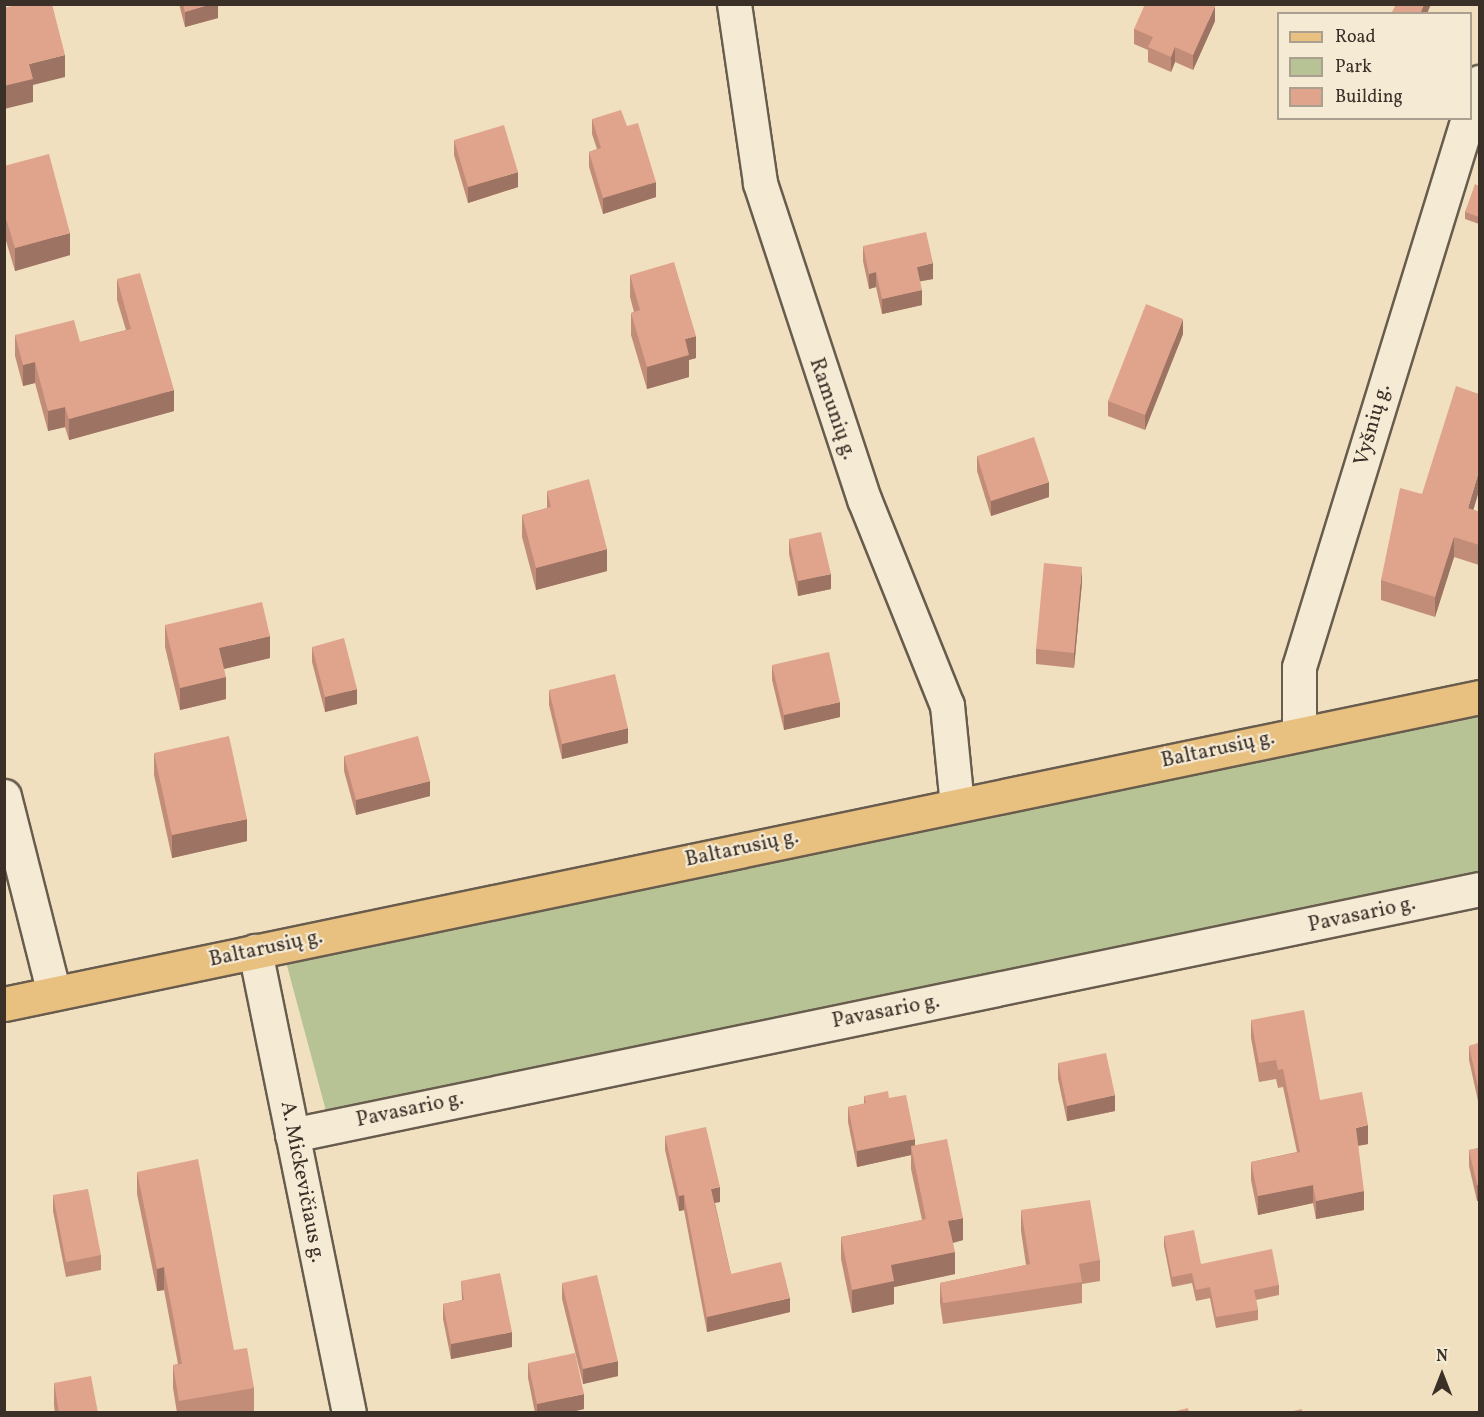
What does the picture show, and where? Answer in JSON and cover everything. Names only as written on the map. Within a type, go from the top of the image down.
[{"type":"main road","name":"Baltarusių g.","points":[[4,1004],[1479,697]]},
{"type":"street","name":"Ramunių g.","points":[[734,4],[760,183],[860,488],[947,705],[957,805]]},
{"type":"street","points":[[1472,103],[1479,82]]},
{"type":"street","name":"Vyšnių g.","points":[[1299,734],[1299,667],[1467,120]]},
{"type":"street","points":[[4,796],[54,993]]},
{"type":"street","name":"Pavasario g.","points":[[292,1135],[1479,889]]},
{"type":"street","name":"A. Mickevičiaus g.","points":[[255,951],[349,1413]]},
{"type":"green space","points":[[1479,716],[1479,871],[326,1111],[286,962]]},
{"type":"building","points":[[19,4],[52,4],[65,55],[29,64],[33,79],[4,86],[4,8]]},
{"type":"building","points":[[183,4],[212,4],[185,12]]},
{"type":"building","points":[[1145,4],[1212,4],[1215,6],[1193,55],[1175,47],[1171,57],[1148,47],[1153,37],[1134,29]]},
{"type":"building","points":[[1396,4],[1424,4],[1421,12],[1392,12]]},
{"type":"building","points":[[621,110],[627,126],[638,123],[656,182],[603,198],[589,152],[601,148],[592,119]]},
{"type":"building","points":[[504,125],[518,172],[468,187],[454,140]]},
{"type":"building","points":[[49,154],[70,233],[15,248],[4,212],[4,166]]},
{"type":"building","points":[[1475,184],[1479,186],[1479,217],[1465,212]]},
{"type":"building","points":[[926,232],[933,263],[917,267],[922,290],[882,299],[876,272],[869,274],[863,246]]},
{"type":"building","points":[[674,262],[696,336],[685,339],[689,355],[647,367],[631,313],[640,310],[630,275]]},
{"type":"building","points":[[140,273],[174,390],[69,419],[65,407],[48,411],[35,362],[23,365],[15,335],[74,320],[80,342],[131,329],[117,279]]},
{"type":"building","points":[[1146,304],[1183,319],[1145,415],[1108,401]]},
{"type":"building","points":[[1456,386],[1479,394],[1479,471],[1468,508],[1479,512],[1479,545],[1454,537],[1435,597],[1381,580],[1400,488],[1422,494]]},
{"type":"building","points":[[1034,437],[1049,482],[991,501],[977,456]]},
{"type":"building","points":[[589,479],[607,549],[536,568],[522,515],[551,507],[547,491]]},
{"type":"building","points":[[821,532],[831,574],[798,581],[789,539]]},
{"type":"building","points":[[1044,563],[1082,567],[1074,653],[1036,649]]},
{"type":"building","points":[[262,602],[270,636],[219,648],[226,677],[180,688],[165,625]]},
{"type":"building","points":[[344,638],[357,689],[325,697],[312,647]]},
{"type":"building","points":[[829,652],[840,702],[784,715],[772,665]]},
{"type":"building","points":[[615,674],[628,728],[562,744],[549,690]]},
{"type":"building","points":[[229,736],[247,819],[172,835],[154,753]]},
{"type":"building","points":[[418,736],[430,781],[356,800],[344,756]]},
{"type":"building","points":[[1304,1010],[1320,1100],[1362,1092],[1368,1125],[1356,1128],[1364,1191],[1316,1201],[1313,1185],[1258,1196],[1251,1162],[1300,1152],[1283,1069],[1278,1070],[1276,1060],[1259,1063],[1251,1020]]},
{"type":"building","points":[[1479,1043],[1479,1087],[1478,1087],[1469,1046]]},
{"type":"building","points":[[1106,1053],[1115,1095],[1067,1106],[1058,1063]]},
{"type":"building","points":[[888,1091],[889,1098],[906,1095],[915,1139],[857,1151],[848,1107],[866,1103],[864,1096]]},
{"type":"building","points":[[706,1127],[720,1187],[711,1189],[731,1274],[781,1262],[790,1298],[707,1317],[684,1195],[679,1196],[665,1136]]},
{"type":"building","points":[[947,1139],[963,1218],[948,1221],[955,1252],[891,1265],[894,1281],[852,1290],[841,1237],[926,1219],[911,1146]]},
{"type":"building","points":[[1479,1148],[1479,1185],[1477,1185],[1469,1150]]},
{"type":"building","points":[[198,1159],[234,1350],[247,1348],[254,1388],[179,1401],[173,1365],[182,1364],[164,1267],[157,1269],[137,1172]]},
{"type":"building","points":[[88,1189],[101,1255],[66,1262],[53,1195]]},
{"type":"building","points":[[1090,1200],[1100,1260],[1079,1264],[1082,1282],[943,1303],[940,1283],[1030,1264],[1021,1210]]},
{"type":"building","points":[[1194,1230],[1201,1264],[1272,1249],[1279,1285],[1254,1290],[1258,1310],[1216,1317],[1210,1287],[1196,1290],[1192,1273],[1172,1277],[1164,1236]]},
{"type":"building","points":[[500,1273],[512,1332],[451,1344],[443,1304],[464,1300],[461,1281]]},
{"type":"building","points":[[597,1275],[618,1361],[583,1369],[562,1283]]},
{"type":"building","points":[[575,1353],[584,1394],[537,1404],[528,1363]]},
{"type":"building","points":[[91,1376],[98,1413],[59,1413],[54,1383]]},
{"type":"building","points":[[1188,1408],[1189,1413],[1168,1413]]},
{"type":"building","points":[[1302,1409],[1302,1413],[1285,1413]]}]
